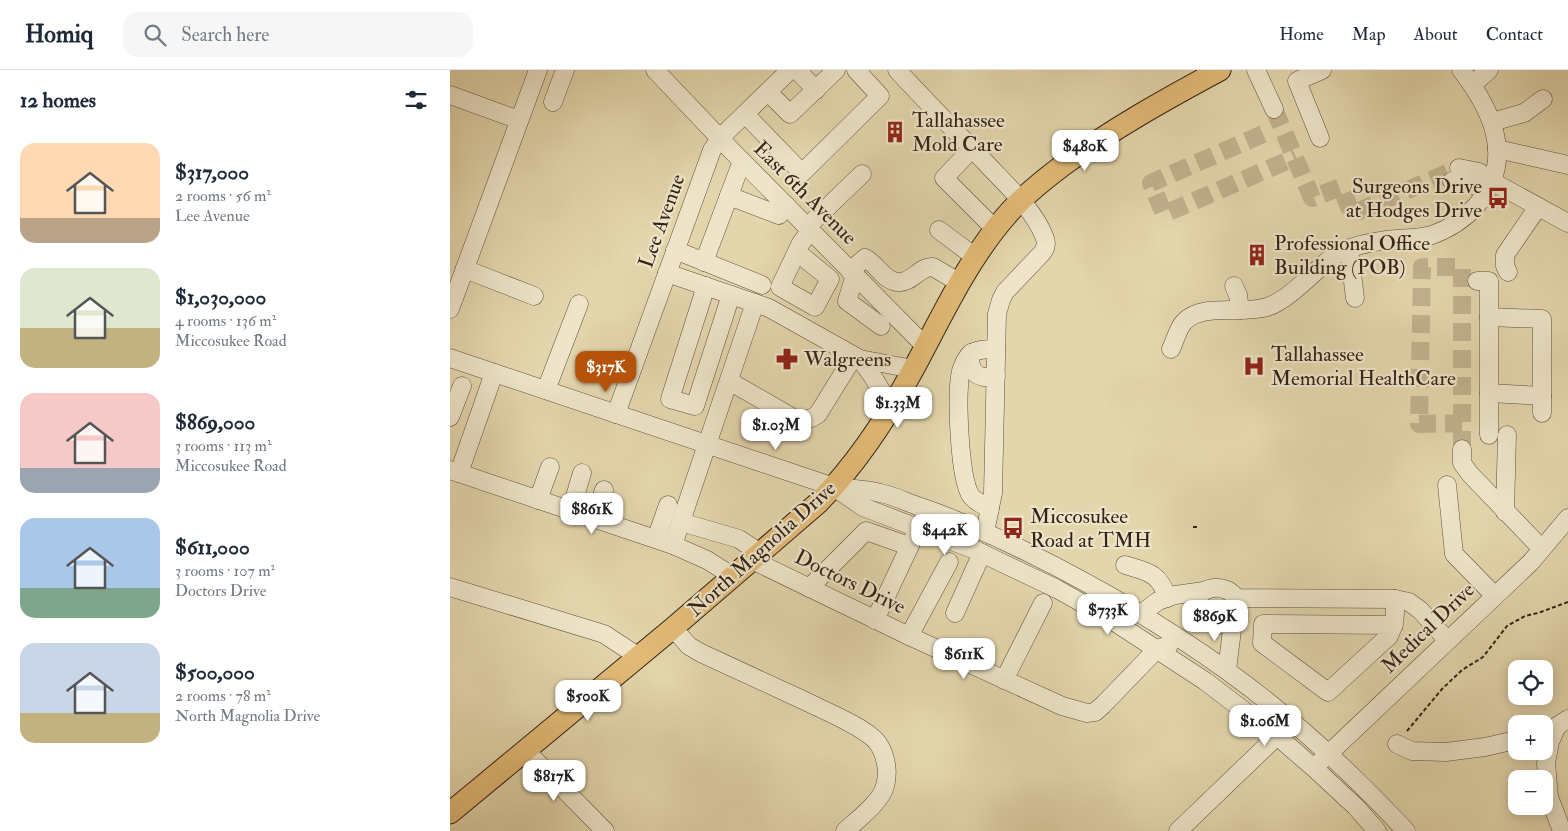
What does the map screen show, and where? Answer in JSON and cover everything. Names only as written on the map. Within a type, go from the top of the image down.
[{"type":"main road","name":"North Magnolia Drive","points":[[450,813],[734,577],[834,487],[858,457],[891,407],[975,257],[995,229],[1021,199],[1079,154],[1113,131],[1145,111],[1220,70]]},
{"type":"street","points":[[450,309],[536,77],[554,97],[565,70]]},
{"type":"street","name":"East 6th Avenue","points":[[655,70],[925,346]]},
{"type":"street","name":"Lee Avenue","points":[[616,414],[712,150],[720,138],[790,70]]},
{"type":"street","points":[[797,70],[816,90]]},
{"type":"street","points":[[768,92],[790,114],[836,70]]},
{"type":"street","points":[[745,114],[802,173],[880,96],[856,70]]},
{"type":"street","points":[[897,70],[1021,199],[1044,236],[1046,248],[1005,292],[997,314],[993,493],[985,532]]},
{"type":"street","points":[[1256,70],[1274,108]]},
{"type":"street","points":[[1320,138],[1297,81],[1322,70]]},
{"type":"street","points":[[1171,349],[1183,322],[1198,312],[1257,310],[1268,307],[1304,291],[1340,251],[1387,240],[1430,235],[1444,230],[1470,213],[1493,182],[1497,149],[1496,136],[1485,105],[1472,84],[1460,70]]},
{"type":"street","points":[[1472,84],[1490,71]]},
{"type":"street","points":[[450,95],[520,120]]},
{"type":"street","points":[[1492,122],[1524,113],[1543,99]]},
{"type":"street","points":[[972,149],[944,178],[995,229]]},
{"type":"street","points":[[1497,149],[1568,165]]},
{"type":"street","points":[[704,262],[742,161]]},
{"type":"street","points":[[797,252],[809,229],[862,174]]},
{"type":"street","points":[[1456,175],[1476,186],[1493,182],[1568,223]]},
{"type":"street","points":[[729,196],[779,215],[787,206]]},
{"type":"street","points":[[1511,247],[1538,207]]},
{"type":"street","points":[[939,230],[975,257]]},
{"type":"street","points":[[1349,249],[1355,298]]},
{"type":"street","points":[[675,250],[762,285]]},
{"type":"street","points":[[880,326],[847,301],[852,273],[865,258],[892,281],[907,281],[929,266],[960,283]]},
{"type":"street","points":[[464,269],[534,296]]},
{"type":"street","points":[[667,273],[769,308],[857,358],[913,369]]},
{"type":"street","points":[[1477,281],[1489,282],[1489,434]]},
{"type":"street","points":[[706,286],[670,399],[695,406],[731,295]]},
{"type":"street","points":[[1234,286],[1238,295],[1240,310]]},
{"type":"street","points":[[673,545],[755,303]]},
{"type":"street","points":[[546,390],[579,304]]},
{"type":"street","points":[[1489,317],[1542,319],[1542,404],[1489,394]]},
{"type":"street","points":[[990,508],[979,504],[971,496],[966,482],[958,405],[962,368],[967,358],[977,350],[996,349]]},
{"type":"street","points":[[971,353],[971,368],[978,375],[984,377],[996,376]]},
{"type":"street","points":[[450,358],[834,487],[882,493],[985,532],[1075,576],[1141,614],[1227,670],[1291,721],[1328,754],[1372,794],[1406,831]]},
{"type":"street","points":[[729,381],[795,419],[812,419],[818,414],[857,358]]},
{"type":"street","points":[[857,358],[873,377],[891,407]]},
{"type":"street","points":[[494,373],[455,471],[673,545],[707,560],[734,577]]},
{"type":"street","points":[[450,417],[462,386]]},
{"type":"street","points":[[1505,512],[1507,435]]},
{"type":"street","points":[[1462,449],[1462,463],[1470,474],[1542,549]]},
{"type":"street","points":[[538,500],[550,467]]},
{"type":"street","points":[[571,510],[582,473]]},
{"type":"street","points":[[1447,485],[1454,554],[1495,596]]},
{"type":"street","points":[[834,487],[863,507],[982,553],[1066,594],[1110,619],[1234,702],[1277,736],[1314,768],[1377,831]]},
{"type":"street","points":[[595,518],[604,490]]},
{"type":"street","points":[[656,539],[668,504]]},
{"type":"street","name":"Medical Drive","points":[[1314,768],[1495,596],[1542,549],[1568,518]]},
{"type":"street","name":"Doctors Drive","points":[[681,522],[738,539],[756,557],[810,588],[1004,680],[1062,706],[1087,713],[1095,712],[1103,705],[1157,649]]},
{"type":"street","points":[[875,620],[918,528]]},
{"type":"street","points":[[810,588],[866,531],[909,546]]},
{"type":"street","points":[[955,613],[982,553]]},
{"type":"street","points":[[909,636],[949,562]]},
{"type":"street","points":[[1126,565],[1151,573],[1160,580],[1166,598]]},
{"type":"street","points":[[450,588],[604,634],[639,656]]},
{"type":"street","points":[[1141,614],[1158,601],[1175,594],[1215,588],[1227,590],[1236,606],[1227,670]]},
{"type":"street","points":[[1204,591],[1197,597],[1194,607],[1195,614],[1207,623],[1218,625],[1236,606],[1285,598],[1391,599],[1409,602],[1420,610],[1448,640]]},
{"type":"street","points":[[1284,625],[1285,598]]},
{"type":"street","points":[[1391,599],[1396,619],[1391,625],[1389,636],[1328,692],[1262,643],[1263,624],[1391,625]]},
{"type":"street","points":[[1004,680],[1043,603]]},
{"type":"street","points":[[673,628],[689,646],[700,653],[840,717],[871,736],[880,746],[886,764],[885,788],[879,797],[845,831]]},
{"type":"street","points":[[1157,649],[1166,645],[1178,646],[1230,683],[1248,687]]},
{"type":"street","points":[[1556,725],[1546,763],[1549,797],[1562,831]]},
{"type":"street","points":[[1178,831],[1277,736]]},
{"type":"street","points":[[1397,744],[1412,751],[1446,752],[1508,742]]},
{"type":"street","points":[[526,750],[605,831]]},
{"type":"path","points":[[1397,744],[1442,689],[1462,670],[1483,657],[1507,626],[1525,616],[1568,602]]},
{"type":"tunnel","points":[[1274,109],[1312,198],[1341,187],[1352,214],[1459,168]]},
{"type":"tunnel","points":[[1263,134],[1151,183],[1164,214],[1296,157]]},
{"type":"tunnel","points":[[1462,423],[1419,424],[1422,267],[1462,267],[1462,449]]},
{"type":"place","name":"Tallahassee Mold Care","points":[[895,132]]},
{"type":"place","name":"Surgeons Drive at Hodges Drive","points":[[1498,198]]},
{"type":"place","name":"Professional Office Building (POB)","points":[[1257,255]]},
{"type":"place","name":"Walgreens","points":[[787,359]]},
{"type":"place","name":"Tallahassee Memorial HealthCare","points":[[1254,366]]},
{"type":"place","name":"Miccosukee Road at TMH","points":[[1013,528]]}]
